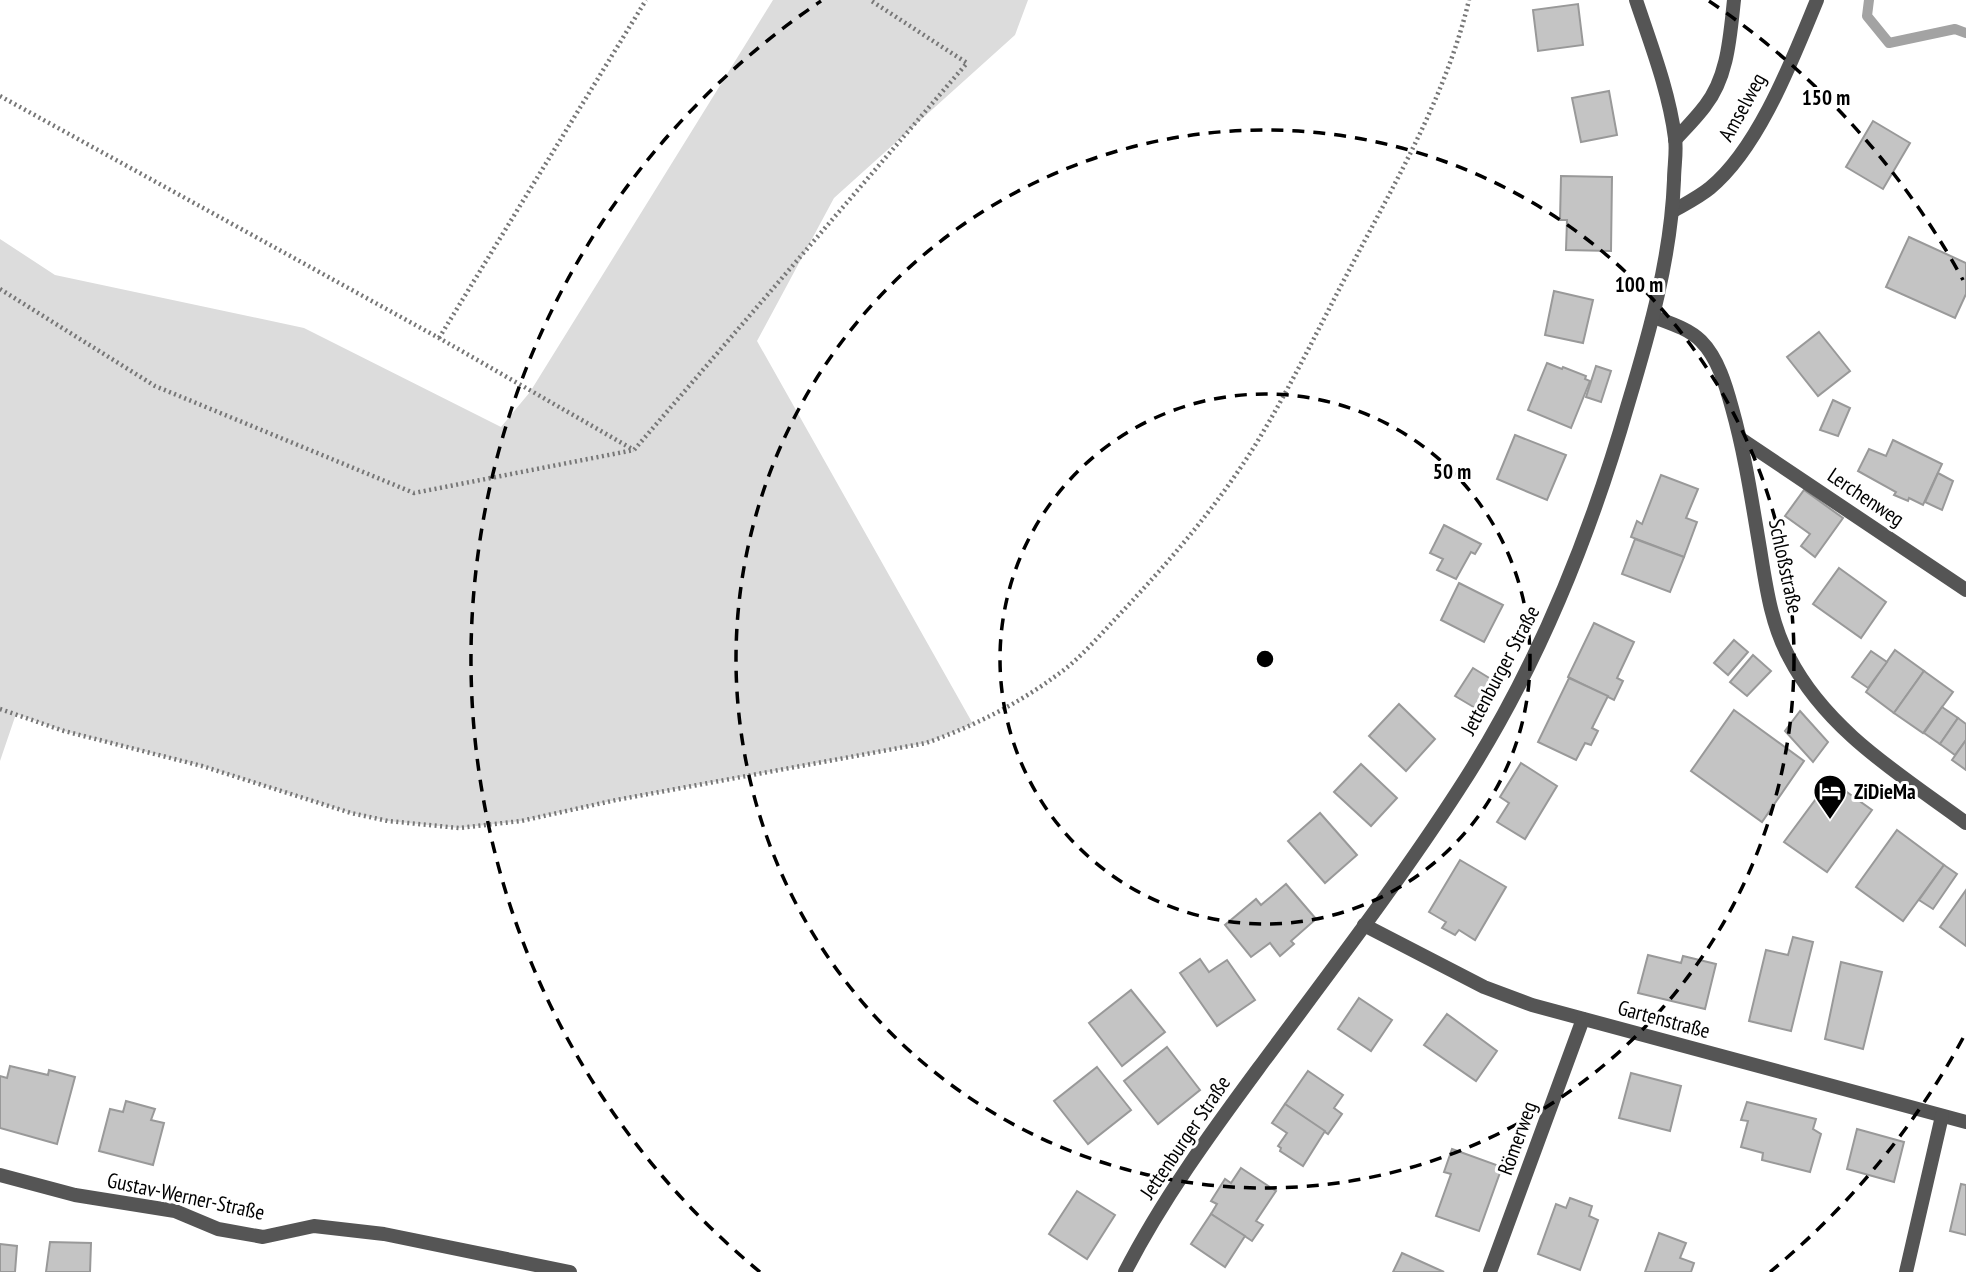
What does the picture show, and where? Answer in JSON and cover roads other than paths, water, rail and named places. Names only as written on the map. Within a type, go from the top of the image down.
[{"type":"street","name":"Jettenburger Straße","points":[[1125,1272],[1166,1200],[1212,1132],[1364,925],[1458,790],[1509,706],[1555,613],[1593,512],[1654,317],[1673,211],[1675,140],[1659,70],[1636,0]]},
{"type":"street","points":[[1675,140],[1707,105],[1720,78],[1730,42],[1734,0]]},
{"type":"street","name":"Amselweg","points":[[1673,211],[1710,188],[1735,162],[1758,129],[1816,0]]},
{"type":"street","name":"Schloßstraße","points":[[1654,317],[1701,341],[1715,360],[1723,380],[1741,439],[1769,603],[1788,656],[1814,698],[1851,736],[1966,823]]},
{"type":"street","name":"Lerchenweg","points":[[1741,439],[1966,590]]},
{"type":"street","name":"Gartenstraße","points":[[1364,925],[1484,987],[1532,1005],[1966,1122]]},
{"type":"street","name":"Römerweg","points":[[1496,1271],[1583,1019]]},
{"type":"street","points":[[1906,1272],[1942,1116]]},
{"type":"street","name":"Gustav-Werner-Straße","points":[[0,1175],[75,1195],[175,1211],[218,1229],[263,1237],[314,1226],[384,1234],[570,1272]]},
{"type":"waterway","points":[[1869,0],[1867,16],[1889,43],[1955,29],[1966,33]]},
{"type":"place","name":"ZiDieMa","points":[[1830,821]]}]
